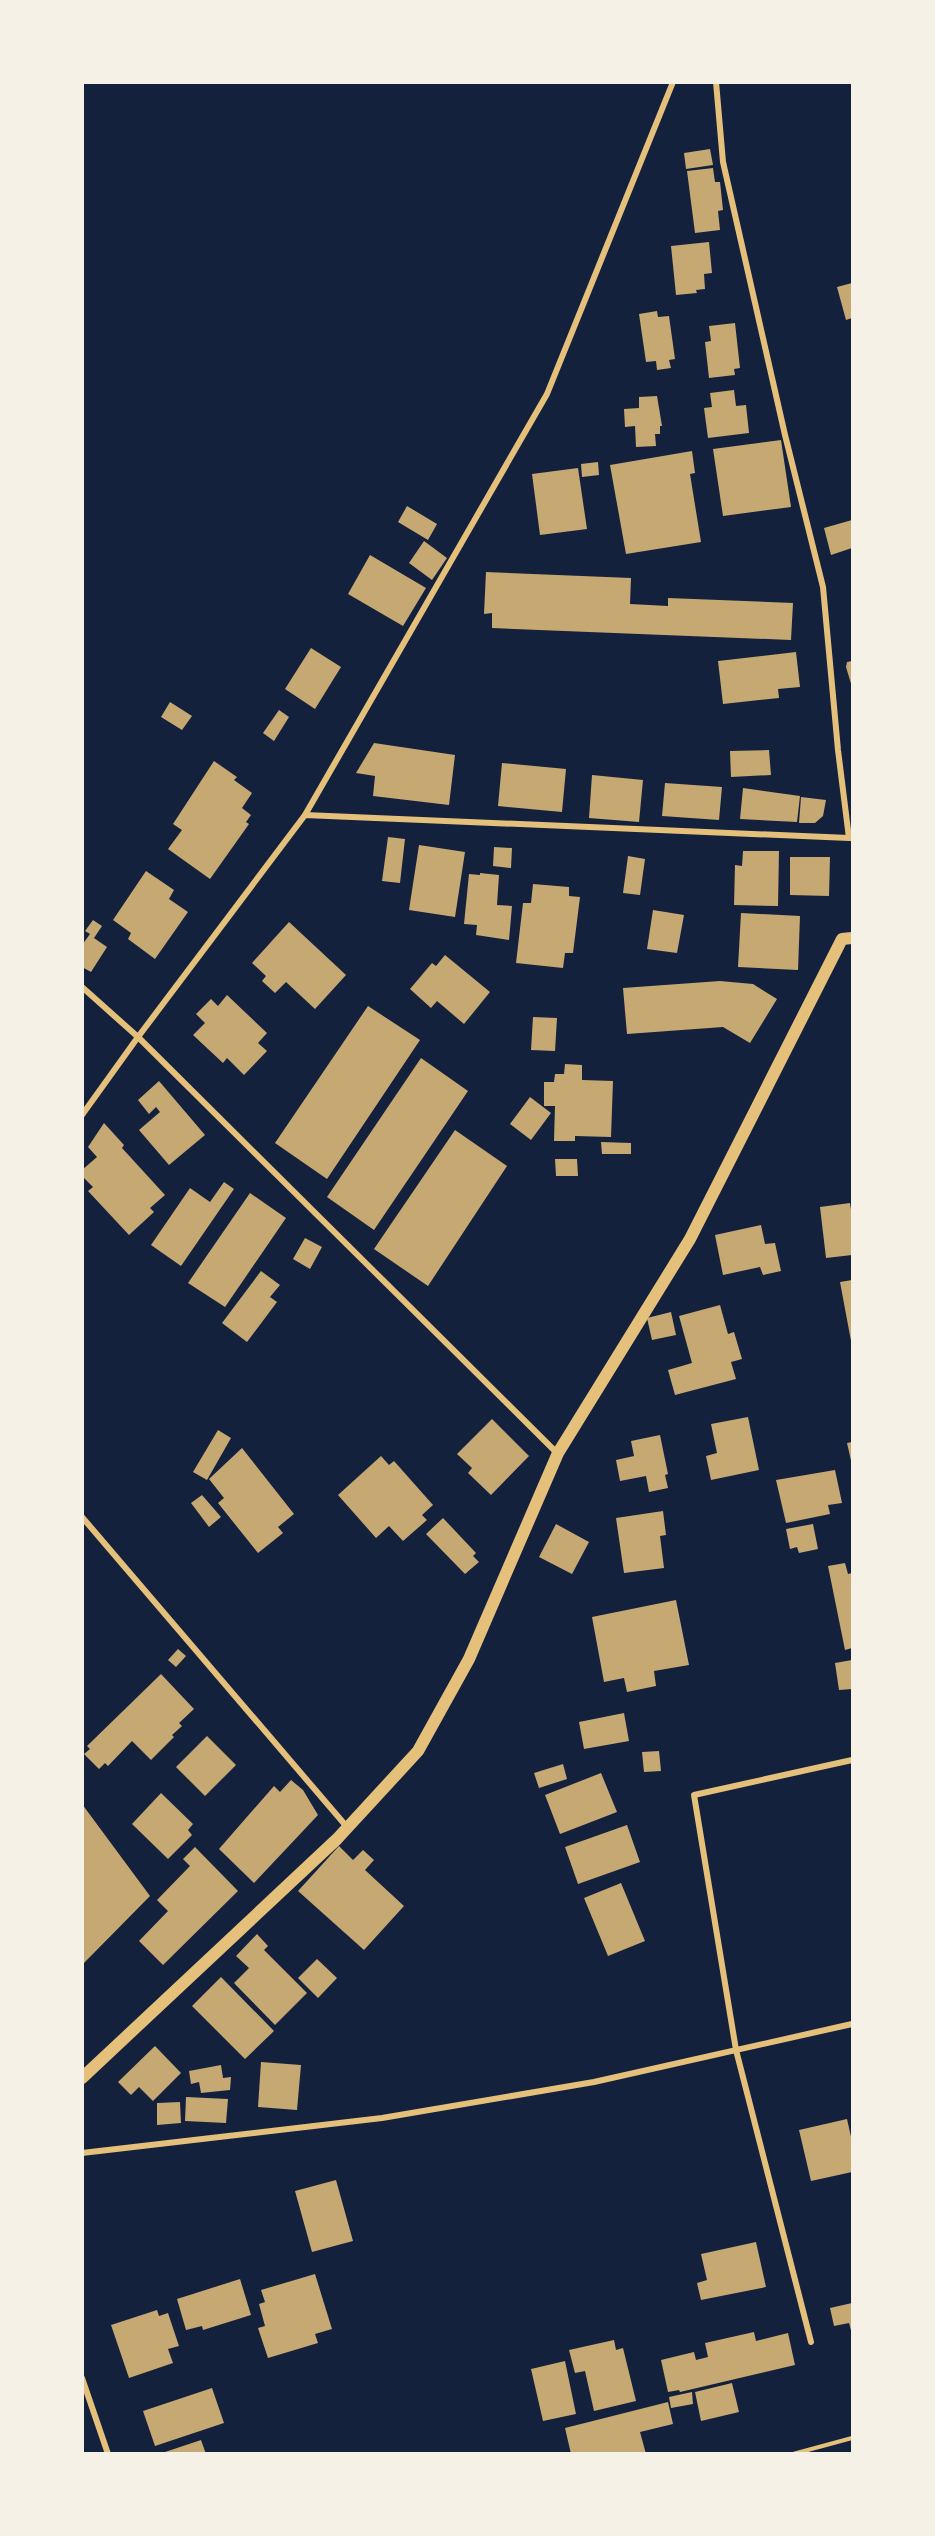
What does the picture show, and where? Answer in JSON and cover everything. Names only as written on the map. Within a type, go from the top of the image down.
[{"type":"main road","points":[[82,2078],[347,1827],[418,1750],[469,1659],[558,1453],[690,1239],[842,939],[852,938]]},
{"type":"street","points":[[82,1115],[305,815],[547,394],[673,82]]},
{"type":"street","points":[[305,815],[851,838],[838,750],[823,587],[785,435],[723,162],[716,82]]},
{"type":"street","points":[[82,987],[138,1037],[558,1453]]},
{"type":"street","points":[[82,1517],[347,1827]]},
{"type":"street","points":[[811,2342],[736,2050],[694,1795],[852,1760]]},
{"type":"street","points":[[82,2153],[382,2118],[594,2082],[852,2024]]},
{"type":"street","points":[[82,2378],[108,2454]]},
{"type":"path","points":[[793,2454],[852,2438]]},
{"type":"building","points":[[710,149],[713,165],[686,169],[684,153]]},
{"type":"building","points":[[713,168],[715,182],[720,182],[723,210],[718,211],[720,230],[695,233],[687,171]]},
{"type":"building","points":[[709,242],[712,273],[704,274],[705,289],[696,290],[697,293],[676,295],[671,246]]},
{"type":"building","points":[[852,283],[852,318],[846,320],[837,287]]},
{"type":"building","points":[[657,311],[658,317],[669,316],[675,359],[669,360],[671,368],[657,370],[656,361],[646,362],[639,314]]},
{"type":"building","points":[[735,323],[740,368],[734,369],[735,375],[709,378],[705,342],[711,341],[709,326]]},
{"type":"building","points":[[734,390],[736,406],[746,405],[749,433],[708,438],[704,408],[712,407],[710,393]]},
{"type":"building","points":[[657,396],[662,426],[660,426],[660,434],[655,434],[656,446],[636,447],[635,426],[625,427],[624,409],[639,408],[639,397]]},
{"type":"building","points":[[781,440],[791,507],[723,516],[713,449]]},
{"type":"building","points":[[692,451],[695,473],[690,474],[701,542],[626,554],[610,465]]},
{"type":"building","points":[[598,462],[599,475],[582,477],[581,464]]},
{"type":"building","points":[[578,468],[587,529],[540,535],[532,474]]},
{"type":"building","points":[[407,506],[437,524],[428,540],[398,522]]},
{"type":"building","points":[[852,520],[852,548],[831,555],[824,528]]},
{"type":"building","points":[[424,541],[447,558],[432,580],[409,563]]},
{"type":"building","points":[[370,555],[426,588],[403,626],[348,594]]},
{"type":"building","points":[[486,572],[631,578],[630,604],[668,606],[668,598],[793,603],[791,640],[492,628],[492,613],[484,614]]},
{"type":"building","points":[[311,648],[341,667],[315,709],[285,689]]},
{"type":"building","points":[[796,652],[800,687],[778,689],[779,698],[723,704],[718,661]]},
{"type":"building","points":[[852,661],[852,687],[846,667],[847,662]]},
{"type":"building","points":[[170,702],[192,716],[182,730],[161,717]]},
{"type":"building","points":[[279,710],[289,717],[274,741],[263,733]]},
{"type":"building","points":[[374,743],[455,755],[449,805],[373,796],[375,776],[356,773]]},
{"type":"building","points":[[769,750],[771,775],[731,777],[730,751]]},
{"type":"building","points":[[214,761],[237,777],[234,780],[252,793],[242,808],[251,815],[246,822],[249,824],[210,879],[168,849],[182,830],[173,824]]},
{"type":"building","points":[[502,763],[566,769],[562,812],[498,806]]},
{"type":"building","points":[[592,775],[643,780],[639,822],[589,818]]},
{"type":"building","points":[[665,783],[722,787],[719,820],[662,816]]},
{"type":"building","points":[[743,788],[800,796],[797,822],[740,819]]},
{"type":"building","points":[[801,797],[826,800],[823,816],[815,823],[799,823]]},
{"type":"building","points":[[388,837],[405,839],[400,883],[382,881]]},
{"type":"building","points":[[419,845],[465,852],[455,917],[409,910]]},
{"type":"building","points":[[494,847],[512,848],[511,868],[493,866]]},
{"type":"building","points":[[743,851],[779,851],[778,906],[734,905],[735,865],[742,866]]},
{"type":"building","points":[[628,856],[645,859],[640,895],[623,893]]},
{"type":"building","points":[[790,857],[830,857],[829,896],[790,895]]},
{"type":"building","points":[[146,871],[174,890],[169,899],[188,912],[155,959],[128,939],[131,933],[113,920]]},
{"type":"building","points":[[480,873],[499,875],[497,905],[512,906],[509,940],[476,935],[477,925],[464,924],[469,874],[480,875]]},
{"type":"building","points":[[533,884],[569,887],[569,896],[580,897],[573,953],[565,953],[563,968],[516,963],[523,903],[531,903]]},
{"type":"building","points":[[653,910],[684,915],[677,953],[647,949]]},
{"type":"building","points":[[741,913],[800,916],[798,970],[738,967]]},
{"type":"building","points":[[93,920],[102,926],[94,938],[107,947],[91,972],[82,967],[82,945],[90,934],[85,931]]},
{"type":"building","points":[[289,922],[346,975],[315,1009],[286,982],[275,993],[262,981],[266,976],[252,963]]},
{"type":"building","points":[[445,955],[490,992],[464,1024],[437,1001],[431,1008],[410,989],[432,963],[436,966]]},
{"type":"building","points":[[720,981],[753,984],[777,999],[750,1043],[723,1027],[627,1034],[623,988]]},
{"type":"building","points":[[227,995],[267,1033],[258,1043],[267,1051],[244,1075],[227,1058],[223,1063],[193,1035],[205,1023],[196,1014],[211,999],[218,1006]]},
{"type":"building","points":[[368,1006],[420,1040],[327,1179],[275,1143]]},
{"type":"building","points":[[533,1017],[557,1018],[555,1051],[531,1050]]},
{"type":"building","points":[[421,1058],[468,1091],[374,1230],[327,1197]]},
{"type":"building","points":[[565,1064],[582,1065],[582,1080],[613,1081],[611,1137],[575,1136],[575,1141],[554,1141],[555,1106],[544,1106],[544,1082],[554,1082],[555,1074],[564,1074]]},
{"type":"building","points":[[159,1081],[205,1135],[169,1165],[139,1130],[160,1112],[156,1107],[149,1114],[138,1100]]},
{"type":"building","points":[[530,1097],[551,1113],[531,1140],[510,1124]]},
{"type":"building","points":[[104,1123],[124,1145],[122,1148],[165,1195],[150,1208],[154,1212],[129,1235],[88,1191],[93,1187],[82,1176],[82,1170],[97,1157],[88,1147]]},
{"type":"building","points":[[455,1130],[507,1166],[428,1286],[374,1249]]},
{"type":"building","points":[[601,1142],[631,1143],[631,1154],[602,1154]]},
{"type":"building","points":[[555,1159],[577,1159],[578,1176],[556,1176]]},
{"type":"building","points":[[224,1182],[234,1189],[181,1266],[151,1245],[190,1188],[210,1202]]},
{"type":"building","points":[[250,1193],[286,1218],[225,1307],[188,1283]]},
{"type":"building","points":[[850,1203],[852,1255],[826,1258],[820,1207]]},
{"type":"building","points":[[761,1225],[765,1244],[775,1243],[781,1271],[763,1275],[760,1267],[723,1275],[715,1235]]},
{"type":"building","points":[[305,1238],[322,1247],[310,1269],[293,1259]]},
{"type":"building","points":[[261,1271],[280,1285],[270,1297],[277,1302],[247,1342],[222,1323]]},
{"type":"building","points":[[852,1280],[852,1341],[851,1341],[840,1282]]},
{"type":"building","points":[[720,1305],[728,1334],[734,1332],[742,1359],[731,1362],[736,1379],[675,1395],[668,1370],[692,1363],[679,1316]]},
{"type":"building","points":[[671,1312],[676,1335],[652,1340],[647,1318]]},
{"type":"building","points":[[748,1417],[759,1470],[711,1480],[706,1456],[717,1453],[711,1424]]},
{"type":"building","points":[[492,1419],[529,1456],[491,1495],[468,1473],[472,1468],[457,1454]]},
{"type":"building","points":[[218,1430],[231,1438],[207,1480],[193,1472]]},
{"type":"building","points":[[660,1435],[668,1474],[665,1475],[668,1488],[649,1492],[646,1476],[620,1481],[616,1460],[634,1456],[631,1441]]},
{"type":"building","points":[[852,1442],[852,1465],[847,1443]]},
{"type":"building","points":[[242,1448],[294,1514],[278,1527],[283,1533],[258,1553],[218,1503],[224,1498],[209,1479]]},
{"type":"building","points":[[381,1456],[389,1465],[394,1461],[433,1505],[422,1515],[427,1520],[403,1541],[389,1526],[376,1538],[338,1495]]},
{"type":"building","points":[[835,1470],[842,1503],[828,1505],[830,1514],[786,1523],[776,1480]]},
{"type":"building","points":[[202,1495],[221,1517],[209,1527],[191,1503]]},
{"type":"building","points":[[663,1511],[666,1535],[660,1536],[664,1568],[624,1573],[616,1518]]},
{"type":"building","points":[[443,1518],[476,1553],[473,1556],[479,1562],[465,1574],[426,1534]]},
{"type":"building","points":[[556,1524],[589,1542],[572,1574],[539,1557]]},
{"type":"building","points":[[813,1524],[818,1549],[799,1553],[797,1547],[790,1549],[786,1529]]},
{"type":"building","points":[[845,1563],[848,1574],[852,1573],[852,1648],[845,1650],[828,1566]]},
{"type":"building","points":[[676,1600],[689,1665],[654,1671],[656,1686],[627,1692],[624,1678],[604,1682],[592,1617]]},
{"type":"building","points":[[178,1649],[186,1656],[176,1667],[168,1660]]},
{"type":"building","points":[[852,1660],[852,1689],[839,1690],[835,1663]]},
{"type":"building","points":[[161,1674],[194,1709],[179,1723],[182,1726],[172,1735],[174,1737],[151,1760],[132,1741],[108,1766],[105,1763],[99,1769],[84,1754],[90,1749],[87,1746]]},
{"type":"building","points":[[624,1713],[629,1741],[584,1749],[579,1722]]},
{"type":"building","points":[[207,1736],[236,1765],[205,1796],[176,1767]]},
{"type":"building","points":[[659,1751],[661,1771],[644,1772],[642,1752]]},
{"type":"building","points":[[563,1764],[567,1779],[539,1788],[534,1773]]},
{"type":"building","points":[[601,1773],[617,1812],[560,1834],[545,1795]]},
{"type":"building","points":[[291,1780],[303,1790],[318,1815],[254,1883],[219,1849],[274,1786],[280,1792]]},
{"type":"building","points":[[161,1793],[193,1824],[188,1830],[192,1835],[168,1859],[132,1824]]},
{"type":"building","points":[[82,1804],[150,1896],[82,1965]]},
{"type":"building","points":[[627,1825],[640,1862],[578,1884],[565,1847]]},
{"type":"building","points":[[339,1846],[353,1860],[363,1850],[374,1860],[365,1870],[404,1906],[364,1950],[298,1891]]},
{"type":"building","points":[[195,1847],[238,1891],[163,1965],[139,1941],[168,1911],[157,1900],[190,1866],[183,1859]]},
{"type":"building","points":[[621,1883],[645,1941],[608,1956],[584,1898]]},
{"type":"building","points":[[257,1934],[268,1946],[264,1950],[307,1993],[275,2025],[234,1983],[249,1968],[236,1956]]},
{"type":"building","points":[[317,1959],[337,1978],[318,1998],[298,1978]]},
{"type":"building","points":[[221,1977],[274,2031],[245,2059],[192,2006]]},
{"type":"building","points":[[155,2046],[181,2073],[153,2101],[139,2087],[131,2095],[118,2082]]},
{"type":"building","points":[[261,2062],[301,2065],[297,2110],[258,2107]]},
{"type":"building","points":[[221,2065],[223,2078],[231,2077],[230,2090],[201,2093],[199,2082],[191,2084],[189,2071]]},
{"type":"building","points":[[186,2097],[228,2099],[226,2123],[185,2121]]},
{"type":"building","points":[[180,2102],[181,2123],[157,2125],[157,2103]]},
{"type":"building","points":[[847,2119],[852,2141],[852,2172],[811,2181],[799,2130]]},
{"type":"building","points":[[336,2180],[353,2241],[312,2252],[295,2191]]},
{"type":"building","points":[[756,2242],[766,2287],[701,2300],[697,2283],[707,2280],[701,2254]]},
{"type":"building","points":[[315,2274],[332,2329],[315,2334],[318,2343],[268,2358],[258,2328],[265,2326],[259,2304],[265,2302],[261,2290]]},
{"type":"building","points":[[240,2279],[251,2315],[203,2330],[202,2326],[186,2330],[177,2299]]},
{"type":"building","points":[[852,2303],[852,2334],[849,2323],[834,2326],[830,2308]]},
{"type":"building","points":[[157,2310],[159,2316],[168,2313],[179,2346],[168,2349],[173,2363],[129,2378],[111,2325]]},
{"type":"building","points":[[754,2332],[756,2341],[788,2333],[795,2365],[680,2392],[679,2390],[668,2392],[661,2360],[694,2352],[696,2360],[708,2357],[705,2343]]},
{"type":"building","points":[[614,2340],[616,2350],[623,2348],[636,2401],[594,2411],[585,2371],[575,2373],[569,2350]]},
{"type":"building","points":[[565,2361],[576,2414],[543,2421],[531,2369]]},
{"type":"building","points":[[732,2383],[739,2412],[701,2421],[695,2392]]},
{"type":"building","points":[[212,2388],[224,2423],[155,2446],[143,2411]]},
{"type":"building","points":[[692,2392],[693,2404],[671,2408],[669,2397]]},
{"type":"building","points":[[668,2402],[673,2424],[640,2432],[646,2454],[571,2454],[565,2428]]},
{"type":"building","points":[[201,2440],[206,2454],[162,2454],[162,2453]]}]
